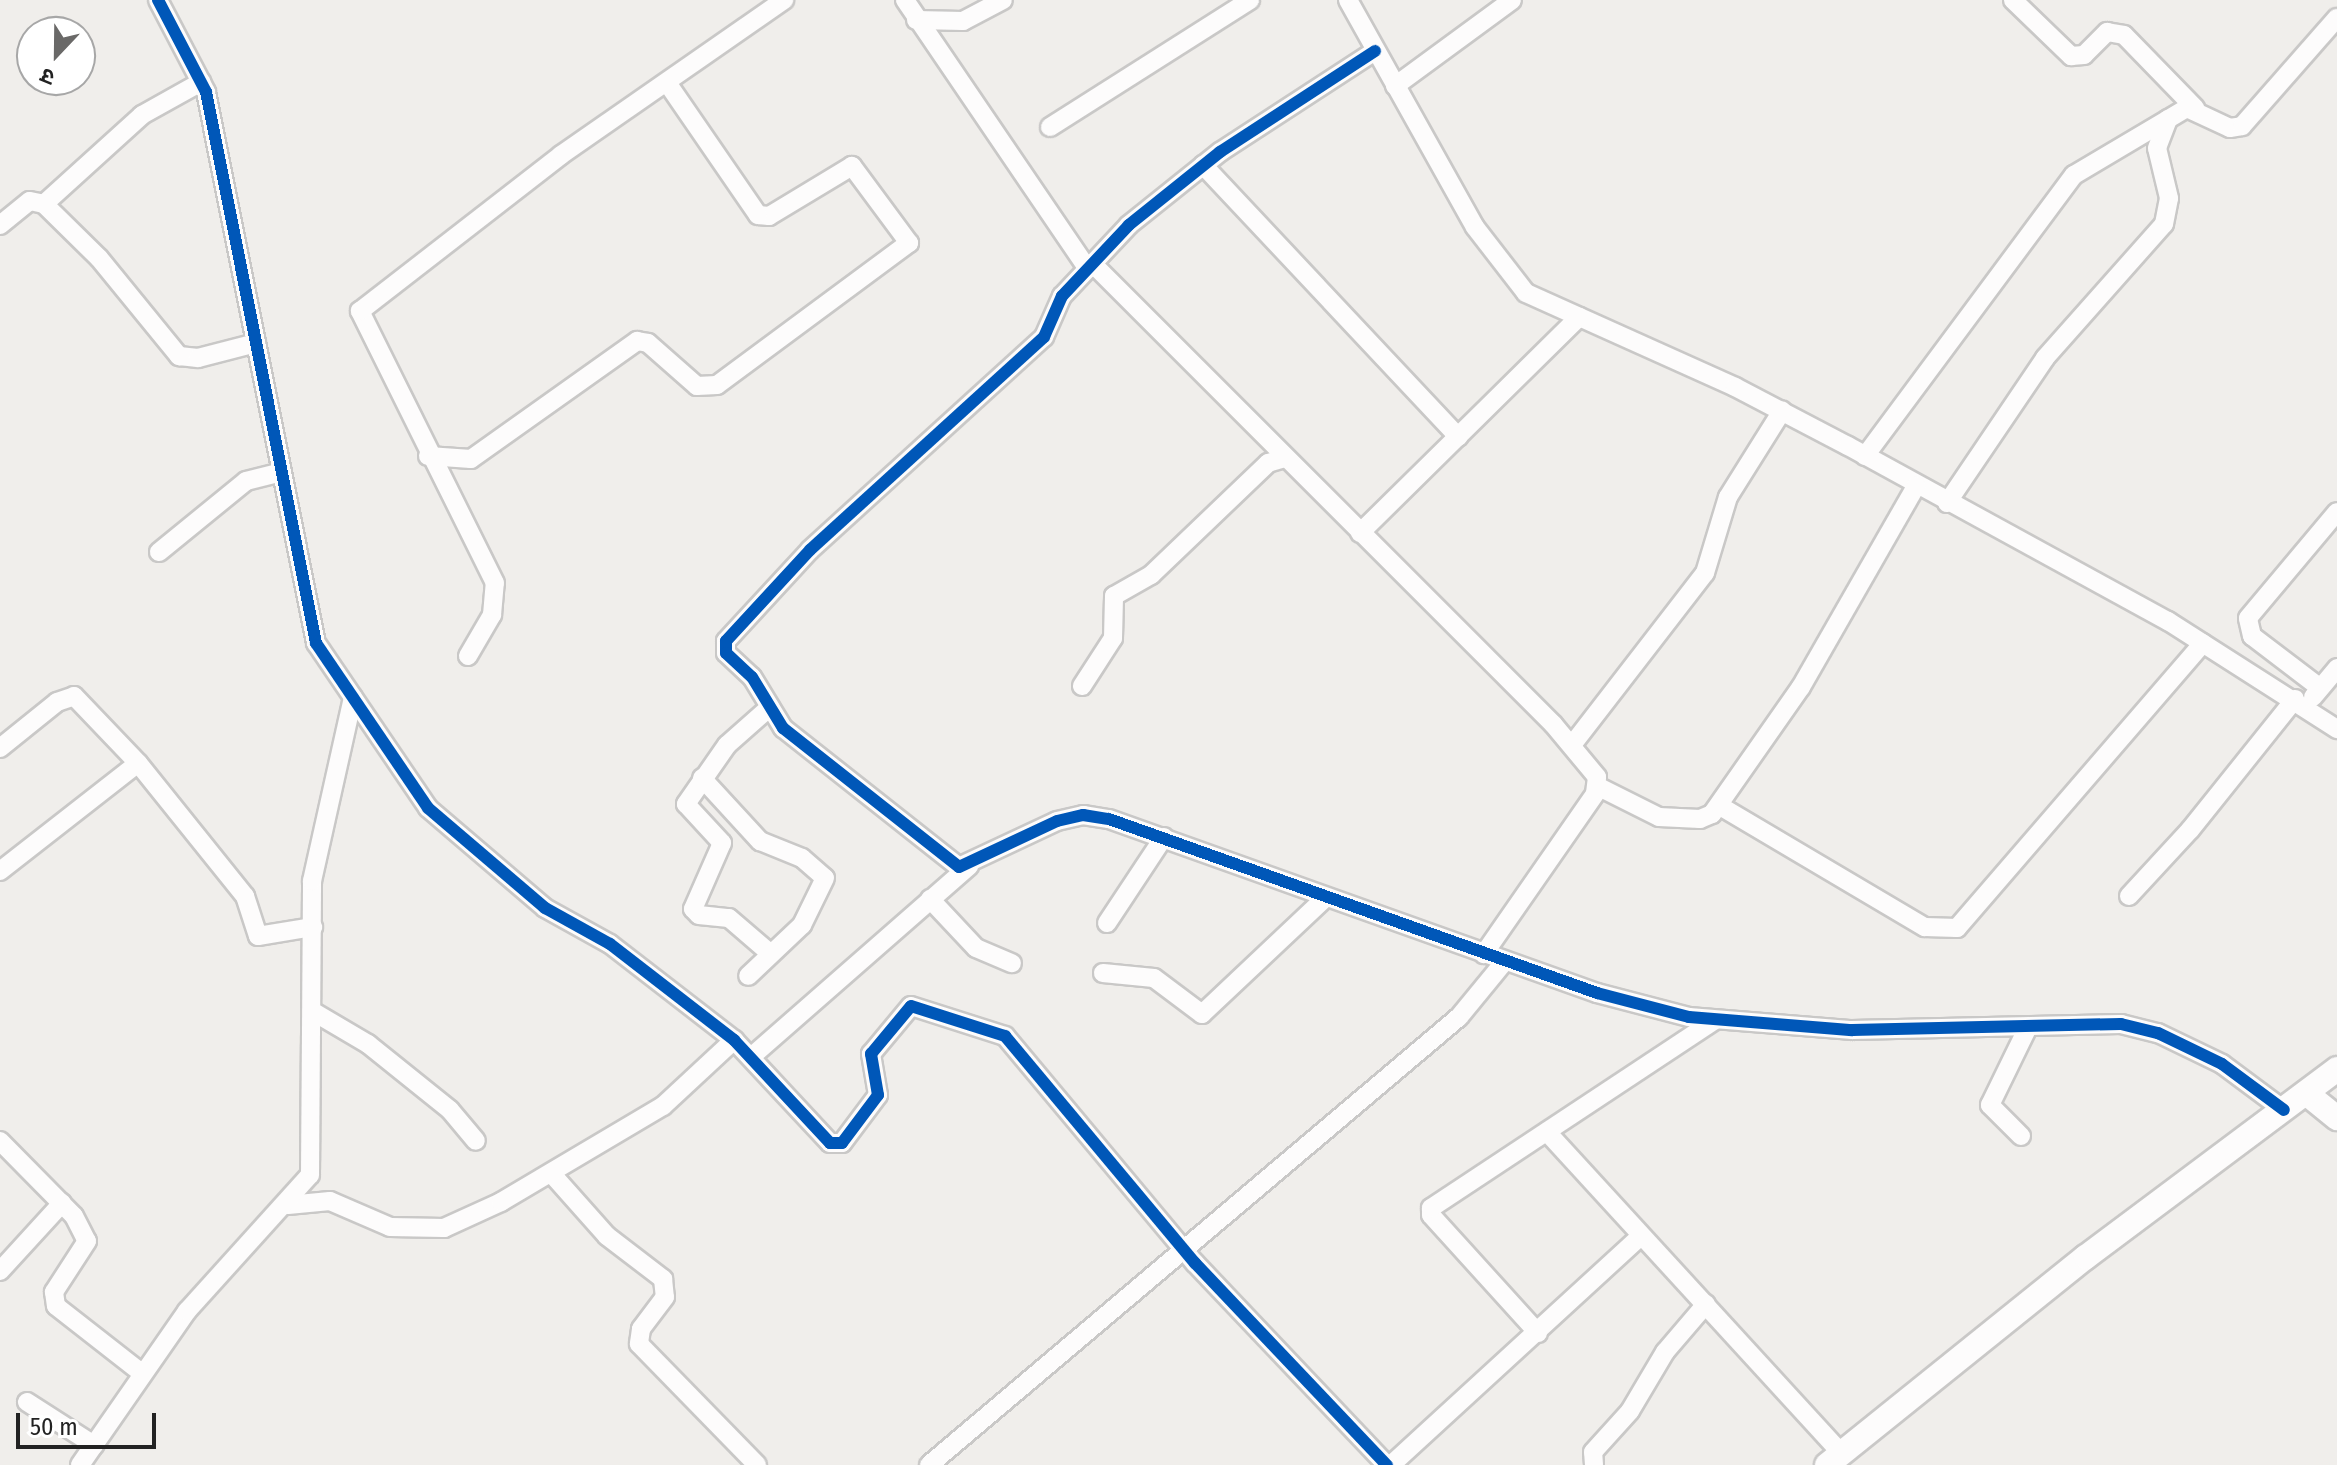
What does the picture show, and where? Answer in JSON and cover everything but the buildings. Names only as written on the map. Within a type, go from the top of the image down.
[{"type":"street","points":[[158,0],[201,82],[316,643],[428,808],[545,908],[610,944],[734,1040],[836,1146],[878,1095],[871,1054],[911,1006],[1005,1036],[1184,1249],[1389,1465],[1538,1333],[1641,1236]]},
{"type":"street","points":[[468,656],[492,615],[495,583],[428,456],[360,311],[561,155],[668,84],[784,0]]},
{"type":"street","points":[[905,0],[1090,266],[1572,745],[1599,787],[1666,818],[1700,819],[1720,806],[1801,687],[1916,486]]},
{"type":"street","points":[[916,20],[963,21],[1003,0]]},
{"type":"street","points":[[1050,127],[1250,0]]},
{"type":"street","points":[[1348,0],[1475,227],[1513,281],[1538,301],[1782,411],[2203,643],[2301,703],[2337,729]]},
{"type":"street","points":[[1395,86],[1512,0]]},
{"type":"street","points":[[2013,0],[2071,56],[2084,55],[2107,32],[2124,35],[2195,108],[2219,124],[2242,126],[2337,18]]},
{"type":"street","points":[[969,866],[951,863],[795,740],[752,677],[726,653],[726,641],[810,550],[1044,337],[1062,296],[1129,225],[1203,165],[1375,51]]},
{"type":"street","points":[[44,204],[142,115],[201,82]]},
{"type":"street","points":[[428,456],[471,459],[637,341],[648,343],[697,386],[717,385],[909,243],[852,166],[769,216],[758,215],[668,84]]},
{"type":"street","points":[[1865,456],[2074,175],[2168,119],[2195,108]]},
{"type":"street","points":[[1947,503],[2045,358],[2164,224],[2169,198],[2157,148],[2168,119]]},
{"type":"street","points":[[1203,165],[1458,437]]},
{"type":"street","points":[[0,225],[30,201],[44,204],[99,258],[179,356],[198,358],[256,343]]},
{"type":"street","points":[[1360,533],[1579,317]]},
{"type":"street","points":[[1572,745],[1705,573],[1728,497],[1782,411]]},
{"type":"street","points":[[1082,686],[1113,638],[1114,596],[1151,575],[1268,463],[1284,458]]},
{"type":"street","points":[[159,552],[246,481],[282,472]]},
{"type":"street","points":[[2319,687],[2252,636],[2248,618],[2337,512]]},
{"type":"street","points":[[1720,806],[1925,927],[1957,928],[2203,643]]},
{"type":"street","points":[[2129,896],[2301,703],[2337,668]]},
{"type":"street","points":[[0,748],[57,702],[74,696],[138,763],[245,896],[258,936],[313,927]]},
{"type":"street","points":[[80,1465],[187,1311],[306,1184],[312,1163],[312,881],[353,698]]},
{"type":"street","points":[[770,707],[727,745],[686,804],[719,836],[722,849],[693,909],[699,915],[729,918],[771,954]]},
{"type":"street","points":[[0,871],[138,763]]},
{"type":"street","points":[[702,778],[760,841],[802,858],[825,878],[813,909],[748,976]]},
{"type":"street","points":[[1484,954],[1599,787]]},
{"type":"street","points":[[751,1057],[969,866],[1057,821],[1083,815],[1164,837],[1325,898],[1597,993],[1714,1021],[1852,1030],[2121,1024],[2158,1033],[2222,1064],[2284,1110]]},
{"type":"street","points":[[1107,923],[1164,837]]},
{"type":"street","points":[[1103,973],[1154,978],[1202,1014],[1325,898]]},
{"type":"street","points":[[930,899],[976,948],[1012,963]]},
{"type":"street","points":[[940,1461],[1184,1249],[1459,1017],[1505,961]]},
{"type":"street","points":[[312,1011],[368,1044],[450,1110],[476,1141]]},
{"type":"street","points":[[1538,1333],[1431,1215],[1431,1208],[1714,1021]]},
{"type":"street","points":[[2021,1136],[1990,1105],[2028,1027]]},
{"type":"street","points":[[288,1205],[330,1201],[390,1227],[434,1231],[501,1202],[663,1106],[734,1040]]},
{"type":"street","points":[[1547,1132],[1706,1304],[1834,1459],[2086,1257],[2337,1069]]},
{"type":"street","points":[[2306,1093],[2337,1118]]},
{"type":"street","points":[[0,1141],[62,1203],[87,1241],[54,1292],[56,1306],[143,1374]]},
{"type":"street","points":[[551,1173],[607,1236],[663,1279],[665,1297],[641,1329],[639,1344],[757,1465]]},
{"type":"street","points":[[0,1271],[62,1203]]},
{"type":"street","points":[[1594,1465],[1593,1452],[1630,1411],[1665,1352],[1706,1304]]},
{"type":"street","points":[[27,1402],[94,1445]]},
{"type":"cycle path","points":[[158,0],[206,92],[316,643],[428,808],[545,908],[610,944],[734,1040],[830,1143],[842,1143],[878,1095],[871,1054],[911,1006],[1005,1036],[1195,1263],[1387,1465]]},
{"type":"cycle path","points":[[1375,51],[1220,152],[1129,225],[1062,296],[1044,337],[810,550],[726,641],[726,653],[752,677],[783,728],[959,867],[1057,821],[1083,815],[1109,819],[1597,993],[1689,1017],[1852,1030],[2121,1024],[2158,1033],[2222,1064],[2284,1110]]}]
